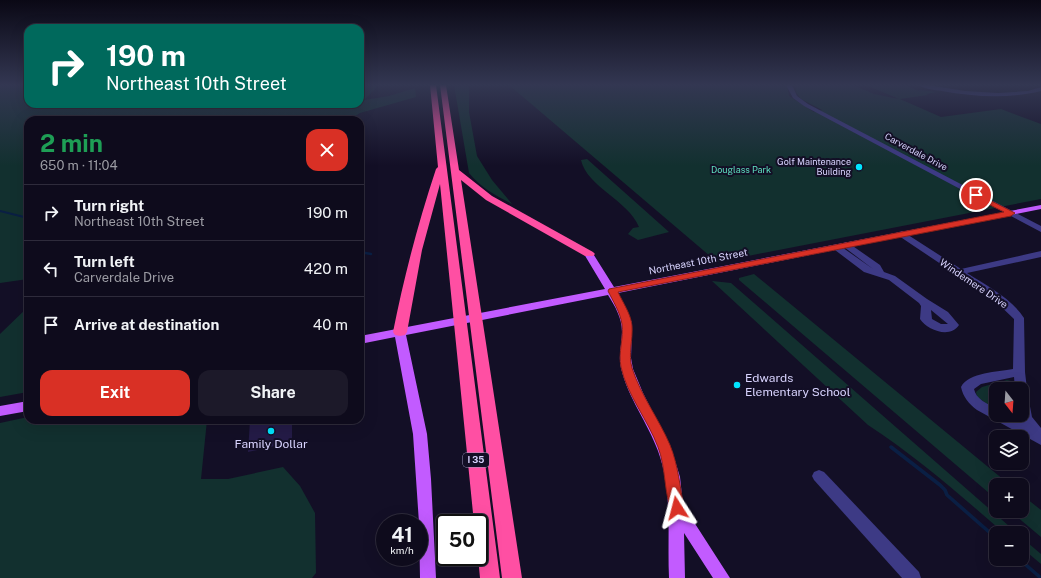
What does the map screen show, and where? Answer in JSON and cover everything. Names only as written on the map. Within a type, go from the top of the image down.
[{"type":"highway","name":"I 35","points":[[436,112],[457,301],[470,340],[512,578]]},
{"type":"highway","name":"I 35","points":[[446,112],[472,299],[470,340],[490,578]]},
{"type":"highway","points":[[400,332],[407,292],[431,195],[442,164]]},
{"type":"highway","points":[[454,170],[489,198],[589,254]]},
{"type":"main road","name":"Northeast 10th Street","points":[[364,339],[1041,207]]},
{"type":"main road","points":[[589,254],[612,291],[624,315],[627,326],[625,357],[626,367],[664,446],[670,465],[677,508],[677,578]]},
{"type":"main road","points":[[400,332],[420,434],[424,479],[428,578]]},
{"type":"main road","points":[[0,411],[24,407]]},
{"type":"main road","points":[[677,508],[722,578]]},
{"type":"street","name":"Carverdale Drive","points":[[819,112],[1041,229]]},
{"type":"street","name":"Windemere Drive","points":[[902,234],[997,297],[1019,318],[1020,382]]},
{"type":"street","points":[[847,245],[880,270],[878,273]]},
{"type":"street","points":[[836,247],[867,270],[892,278],[923,301]]},
{"type":"street","points":[[958,272],[1041,254]]},
{"type":"street","points":[[989,410],[977,403],[968,394],[967,387],[978,380],[1019,372]]},
{"type":"street","points":[[1012,422],[1041,439]]},
{"type":"street","points":[[1029,422],[1041,439]]},
{"type":"street","points":[[819,476],[913,578]]},
{"type":"green space","points":[[0,112],[364,112],[355,116],[24,116],[24,280],[0,283]]},
{"type":"green space","points":[[459,112],[469,112],[477,156],[492,180],[512,204],[483,187],[469,173]]},
{"type":"green space","name":"Douglass Park","points":[[541,112],[930,112],[941,117],[979,112],[1009,112],[1041,124],[1041,199],[717,262]]},
{"type":"green space","points":[[587,159],[669,232],[638,240],[628,234],[633,228],[639,227],[634,217],[591,178],[585,170],[581,160]]},
{"type":"green space","points":[[754,274],[989,468],[989,470],[992,470],[1002,478],[989,478],[989,493],[739,280],[739,278]]},
{"type":"green space","points":[[712,281],[731,283],[989,509],[989,518],[1000,518],[1009,526],[996,526],[921,463],[868,425]]},
{"type":"green space","points":[[24,311],[24,393],[0,397],[0,334]]},
{"type":"green space","points":[[1007,380],[1012,382],[1000,382]]},
{"type":"green space","points":[[989,385],[989,405],[977,397],[976,392],[982,387]]},
{"type":"green space","points":[[24,418],[24,424],[207,424],[201,479],[228,479],[283,467],[300,486],[315,513],[316,573],[312,578],[0,578],[0,423]]},
{"type":"green space","points":[[1029,501],[1041,510],[1041,537],[1018,518],[1029,518]]},
{"type":"green space","points":[[1029,544],[1041,554],[1041,564],[1029,554]]},
{"type":"building","name":"Family Dollar","points":[[250,424],[292,424],[292,442],[248,452]]},
{"type":"waterway","points":[[0,211],[24,217]]},
{"type":"waterway","points":[[364,253],[371,254]]},
{"type":"waterway","points":[[891,447],[940,485],[945,490],[947,495],[989,532]]},
{"type":"waterway","points":[[1027,566],[1041,578]]},
{"type":"place","name":"Golf Maintenance Building","points":[[859,167]]},
{"type":"place","name":"Edwards Elementary School","points":[[737,385]]},
{"type":"place","name":"Family Dollar","points":[[271,431]]},
{"type":"route","points":[[677,508],[670,465],[664,446],[626,367],[625,357],[627,326],[624,315],[612,291],[1011,213],[976,195]]}]
